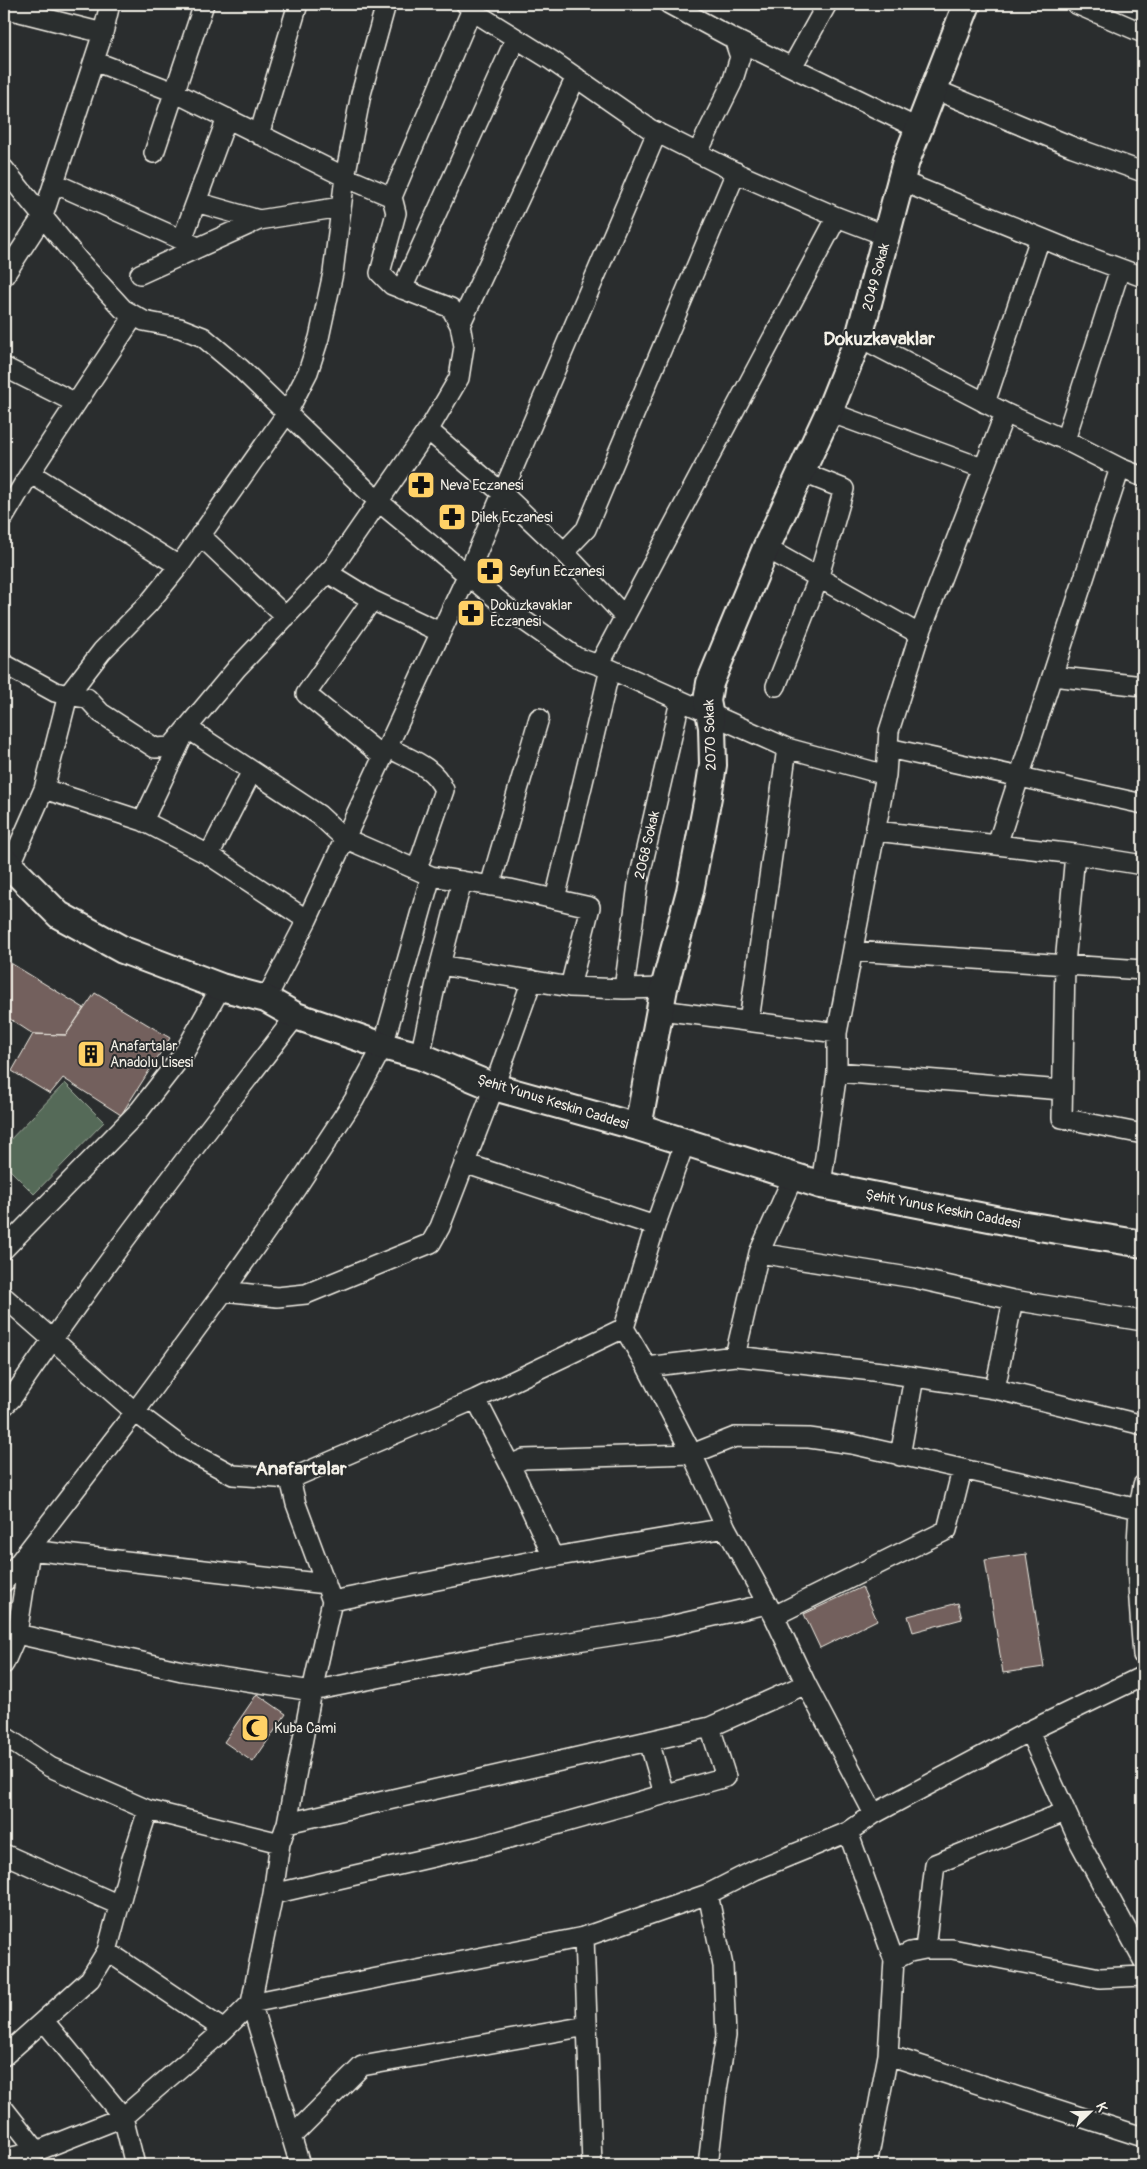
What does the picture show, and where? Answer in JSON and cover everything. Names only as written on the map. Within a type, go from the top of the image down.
[{"type":"street","points":[[4,276],[43,216],[103,33],[110,4]]},
{"type":"street","points":[[154,153],[204,4]]},
{"type":"street","points":[[259,135],[298,4]]},
{"type":"street","points":[[7,863],[44,789],[68,695],[102,651],[148,604],[179,566],[287,413],[308,372],[319,338],[333,273],[345,177],[362,94],[386,4]]},
{"type":"street","points":[[669,4],[734,39],[919,129]]},
{"type":"street","points":[[792,67],[827,4]]},
{"type":"street","name":"2049 Sokak","points":[[860,337],[901,181],[967,4]]},
{"type":"street","points":[[1076,4],[1143,33]]},
{"type":"street","points":[[4,664],[54,692],[87,698],[101,713],[155,748],[171,747],[237,668],[328,572],[428,430],[459,378],[464,346],[460,325],[451,308],[392,285],[380,274],[396,213],[392,197],[469,6],[657,132],[736,172],[837,218],[887,236]]},
{"type":"street","points":[[4,8],[103,33]]},
{"type":"street","points":[[402,289],[516,38]]},
{"type":"street","points":[[698,152],[735,74],[740,57],[734,39]]},
{"type":"street","points":[[94,61],[174,92],[345,177],[392,197]]},
{"type":"street","points":[[460,325],[576,77]]},
{"type":"street","points":[[934,90],[1073,147],[1143,172]]},
{"type":"street","points":[[190,243],[196,202],[227,118]]},
{"type":"street","points":[[266,999],[307,920],[467,576],[657,132]]},
{"type":"street","points":[[4,169],[79,261],[123,309],[144,321],[180,328],[203,337],[241,369],[378,501],[516,615],[576,656],[787,748],[886,775]]},
{"type":"street","points":[[564,552],[586,529],[736,172]]},
{"type":"street","points":[[901,181],[1040,238],[1143,277]]},
{"type":"street","points":[[54,183],[190,243]]},
{"type":"street","points":[[196,202],[259,220]]},
{"type":"street","points":[[140,274],[190,243],[259,220],[341,207]]},
{"type":"street","points":[[555,899],[605,668],[625,617],[837,218]]},
{"type":"street","points":[[984,403],[1040,238]]},
{"type":"street","points":[[1065,440],[1120,269]]},
{"type":"street","points":[[4,517],[30,473],[134,316]]},
{"type":"street","points":[[860,337],[984,403],[1065,440],[1120,468],[1143,477]]},
{"type":"street","name":"2070 Sokak","points":[[638,1127],[662,999],[690,891],[708,796],[713,765],[712,735],[707,701],[710,683],[766,548],[830,412],[860,337]]},
{"type":"street","points":[[4,367],[76,404]]},
{"type":"street","points":[[830,412],[982,468]]},
{"type":"street","points":[[821,1185],[837,1072],[838,1033],[886,775],[889,731],[919,634],[1005,413]]},
{"type":"street","points":[[428,430],[502,493],[564,552],[625,617]]},
{"type":"street","points":[[997,845],[1120,468]]},
{"type":"street","points":[[776,686],[818,578],[844,489],[801,472]]},
{"type":"street","points":[[30,473],[179,566]]},
{"type":"street","points":[[200,535],[286,617]]},
{"type":"street","points":[[766,548],[919,634]]},
{"type":"street","points":[[328,572],[372,600],[440,632]]},
{"type":"street","points":[[4,1582],[135,1412],[224,1291],[295,1190],[354,1100],[383,1046],[444,790],[439,777],[429,769],[385,752],[306,694],[372,600]]},
{"type":"street","points":[[1052,676],[1143,686]]},
{"type":"street","name":"2068 Sokak","points":[[624,990],[638,884],[680,701]]},
{"type":"street","points":[[490,886],[539,718]]},
{"type":"street","points":[[187,728],[319,815],[344,838],[424,873],[590,907],[570,987]]},
{"type":"street","points":[[143,821],[187,728]]},
{"type":"street","points":[[749,1021],[787,748]]},
{"type":"street","points":[[888,748],[1143,804]]},
{"type":"street","points":[[209,855],[252,771]]},
{"type":"street","points":[[44,789],[143,821],[209,855],[307,920]]},
{"type":"street","points":[[876,832],[1076,854],[1143,865]]},
{"type":"street","points":[[1076,854],[1065,964],[1062,1118],[1143,1134]]},
{"type":"street","name":"Şehit Yunus Keskin Caddesi","points":[[7,863],[59,915],[124,950],[221,986],[266,999],[296,1016],[383,1046],[420,1056],[494,1087],[638,1127],[793,1178],[821,1185],[1020,1224],[1143,1244]]},
{"type":"street","points":[[420,1056],[440,965],[462,881]]},
{"type":"street","points":[[853,951],[1143,970]]},
{"type":"street","points":[[440,965],[570,987],[624,990],[749,1021],[838,1033]]},
{"type":"street","points":[[224,1291],[278,1297],[306,1294],[431,1243],[440,1227],[494,1087],[532,980]]},
{"type":"street","points":[[4,1248],[139,1111],[184,1053],[221,986]]},
{"type":"street","points":[[4,1406],[12,1398],[52,1340],[210,1127],[296,1016]]},
{"type":"street","points":[[837,1072],[1062,1090]]},
{"type":"street","points":[[685,1142],[655,1226],[624,1328],[647,1367],[692,1454],[726,1528],[771,1610],[806,1684],[874,1814]]},
{"type":"street","points":[[464,1163],[655,1226]]},
{"type":"street","points":[[735,1356],[759,1253],[793,1178]]},
{"type":"street","points":[[759,1253],[914,1278],[1012,1300],[1143,1321]]},
{"type":"street","points":[[4,1297],[135,1412],[183,1448],[233,1474],[290,1479],[476,1399],[624,1328]]},
{"type":"street","points":[[995,1389],[1012,1300]]},
{"type":"street","points":[[647,1367],[735,1356],[914,1377],[995,1389],[1143,1425]]},
{"type":"street","points":[[900,1456],[914,1377]]},
{"type":"street","points":[[476,1399],[510,1465],[553,1557]]},
{"type":"street","points":[[510,1465],[524,1460],[692,1454],[735,1437],[809,1438],[852,1444],[1141,1510]]},
{"type":"street","points":[[10,1630],[182,1671],[312,1691],[513,1652],[771,1610],[947,1530],[962,1470]]},
{"type":"street","points":[[290,1479],[296,1504],[329,1592],[287,1823],[280,1843],[273,1894],[251,2003],[300,2165]]},
{"type":"street","points":[[1143,1485],[1137,1582],[1143,1655]]},
{"type":"street","points":[[30,1550],[329,1592],[726,1528]]},
{"type":"street","points":[[4,1664],[10,1630],[30,1550]]},
{"type":"street","points":[[4,2159],[37,2151],[123,2117],[224,2030],[251,2003],[584,1936],[708,1894],[755,1870],[848,1832],[874,1814],[1029,1731],[1143,1676]]},
{"type":"street","points":[[287,1823],[710,1727],[806,1684]]},
{"type":"street","points":[[273,1894],[481,1846],[726,1777],[710,1727]]},
{"type":"street","points":[[1029,1731],[1080,1843],[1143,1960]]},
{"type":"street","points":[[4,1736],[50,1767],[148,1810],[280,1843]]},
{"type":"street","points":[[649,1741],[664,1794]]},
{"type":"street","points":[[4,2056],[90,1979],[107,1951],[148,1810]]},
{"type":"street","points":[[925,1949],[935,1864],[1065,1812]]},
{"type":"street","points":[[848,1832],[894,1960],[888,2055],[868,2165]]},
{"type":"street","points":[[4,1854],[119,1905]]},
{"type":"street","points":[[708,1894],[723,1966],[726,2036],[708,2165]]},
{"type":"street","points":[[584,1936],[592,2165]]},
{"type":"street","points":[[894,1960],[910,1952],[925,1949],[952,1950],[1100,1978],[1143,1976]]},
{"type":"street","points":[[107,1951],[224,2030]]},
{"type":"street","points":[[44,2021],[123,2117],[135,2165]]},
{"type":"street","points":[[292,2136],[362,2066],[588,2026]]},
{"type":"street","points":[[888,2055],[1143,2137]]},
{"type":"street","points":[[4,2108],[37,2151]]},
{"type":"green space","points":[[65,1083],[104,1122],[34,1194],[4,1164],[4,1146]]},
{"type":"building","name":"Anafartalar Anadolu Lisesi","points":[[4,959],[84,1008],[66,1035],[33,1034],[4,1015]]},
{"type":"building","name":"Anafartalar Anadolu Lisesi","points":[[95,993],[170,1038],[121,1115],[63,1078],[50,1094],[12,1071],[33,1034],[66,1035]]},
{"type":"building","points":[[1026,1554],[1044,1667],[1003,1673],[985,1560]]},
{"type":"building","points":[[862,1587],[877,1620],[820,1648],[804,1614]]},
{"type":"building","points":[[958,1603],[962,1619],[913,1632],[908,1616]]},
{"type":"building","name":"Kuba Cami","points":[[257,1694],[286,1714],[253,1762],[224,1742]]},
{"type":"place","name":"Neva Eczanesi","points":[[421,485]]},
{"type":"place","name":"Dilek Eczanesi","points":[[452,517]]},
{"type":"place","name":"Seyfun Eczanesi","points":[[490,571]]},
{"type":"place","name":"Dokuzkavaklar Eczanesi","points":[[471,613]]},
{"type":"place","name":"Anafartalar Anadolu Lisesi","points":[[91,1054]]},
{"type":"place","name":"Kuba Cami","points":[[255,1728]]},
{"type":"district","name":"Dokuzkavaklar","points":[[879,339]]},
{"type":"district","name":"Anafartalar","points":[[301,1469]]}]
